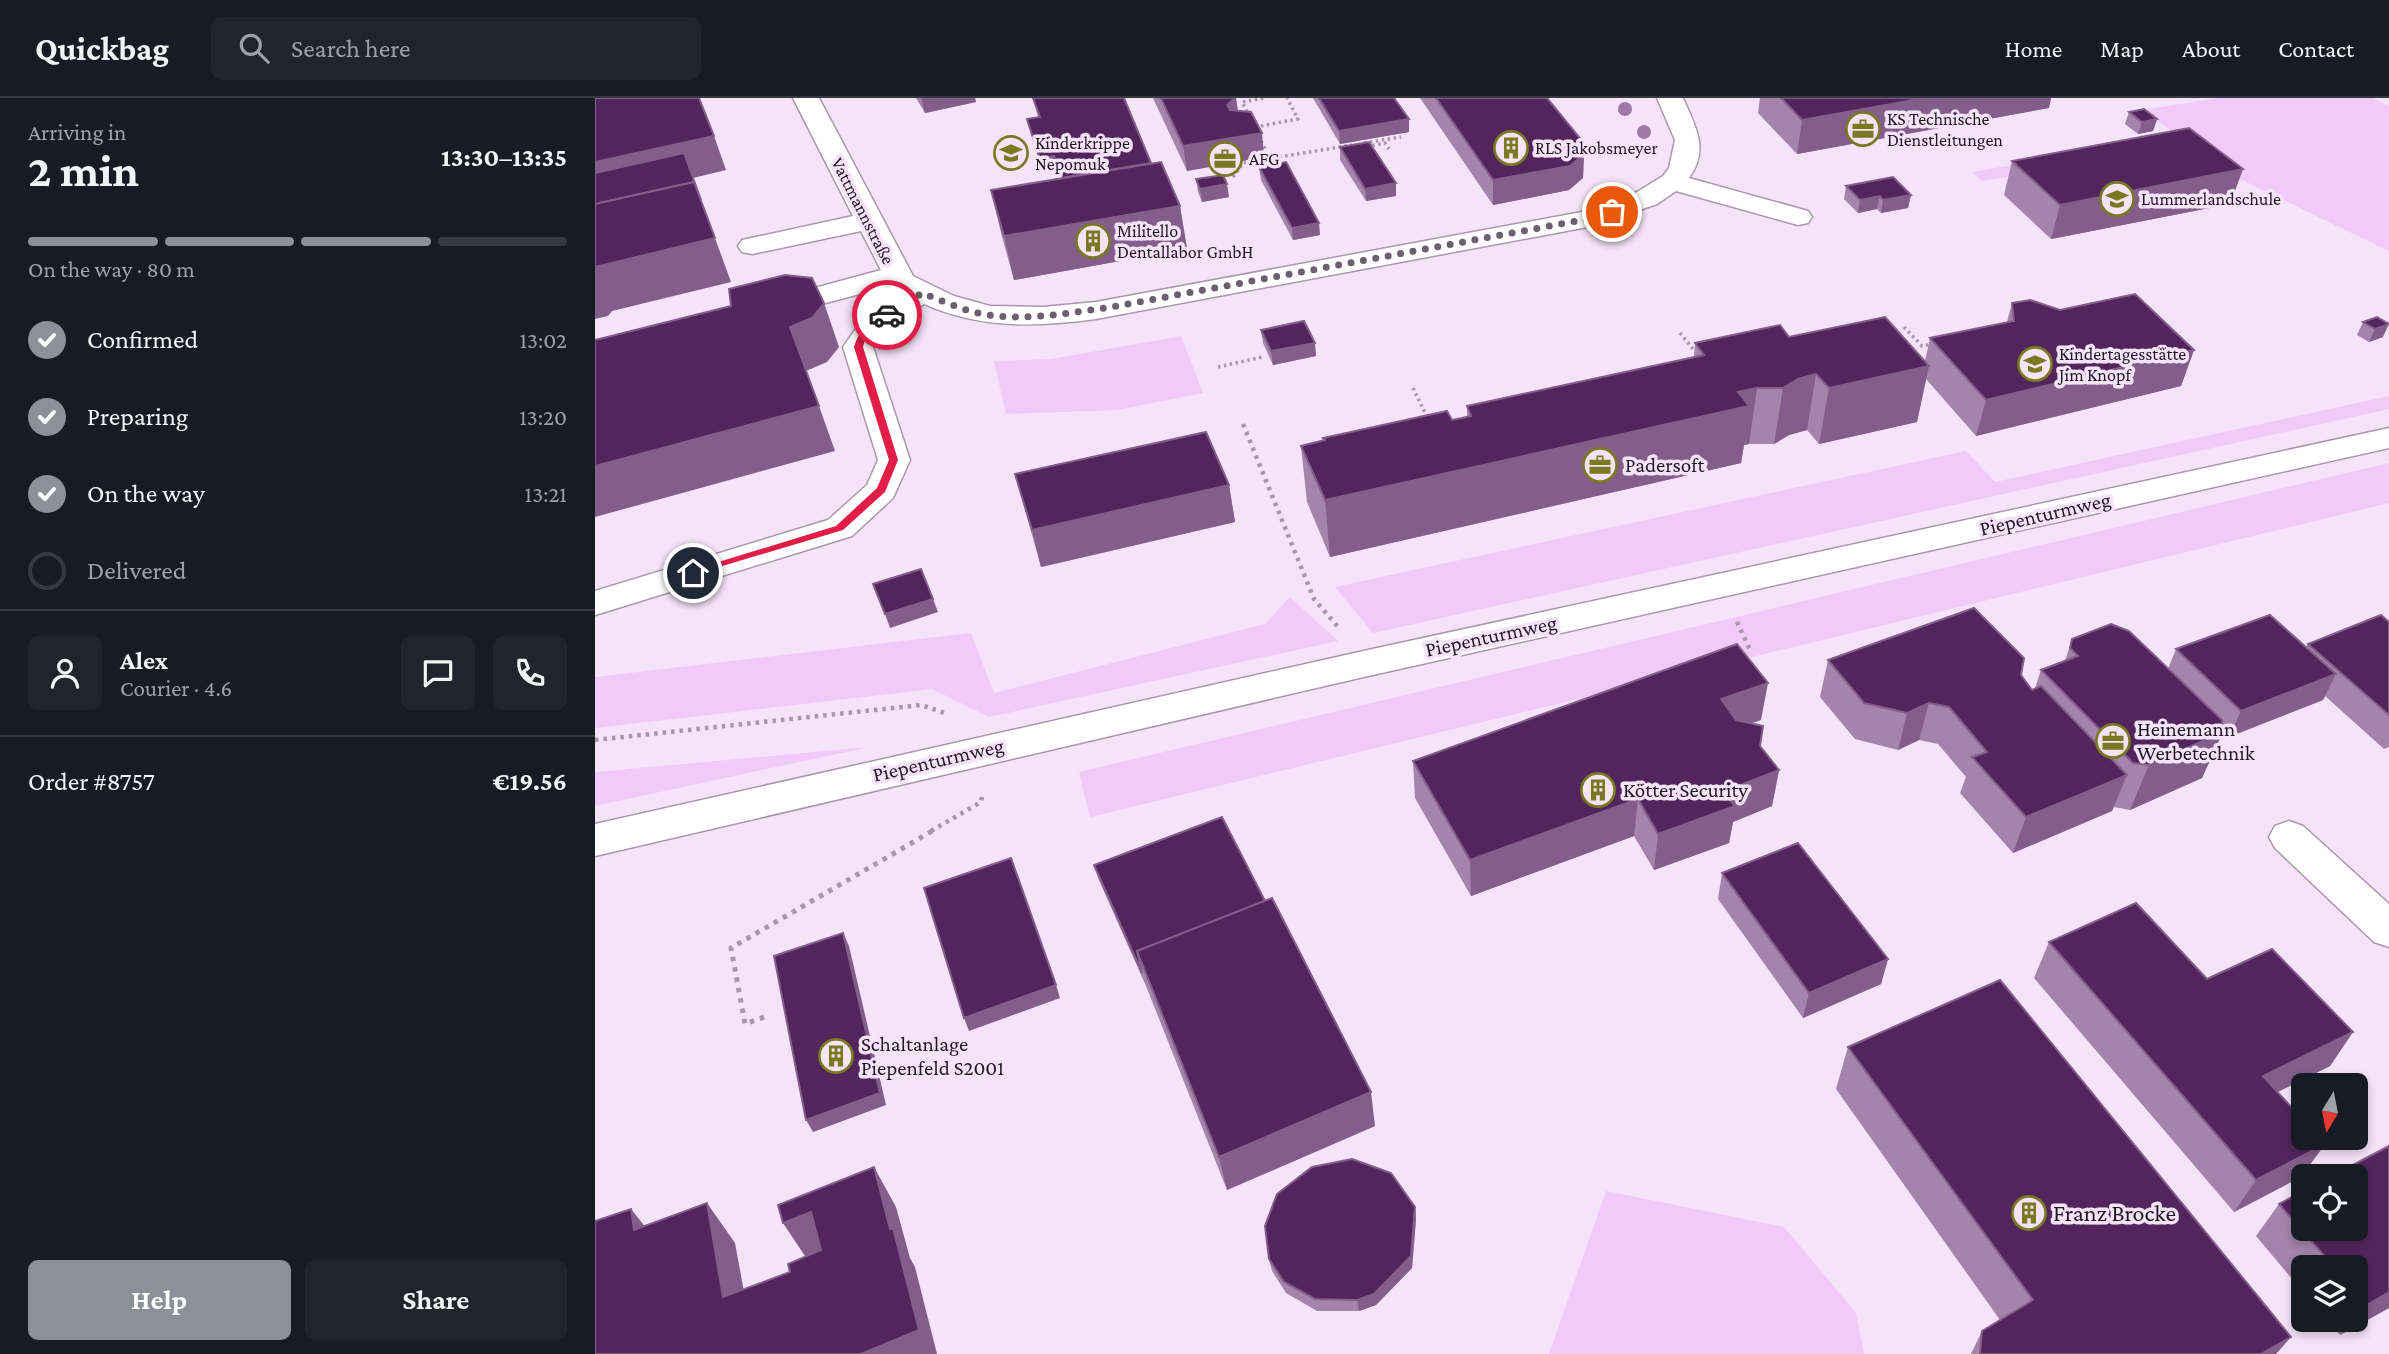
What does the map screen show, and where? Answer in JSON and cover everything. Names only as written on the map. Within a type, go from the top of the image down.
[{"type":"street","name":"Vattmannstraße","points":[[806,98],[868,222],[909,284]]},
{"type":"street","points":[[746,315],[909,284],[971,311],[1034,317],[1112,307],[1593,218],[1630,206],[1672,182],[1682,169],[1688,140],[1671,98]]},
{"type":"street","points":[[1672,182],[1798,217]]},
{"type":"street","points":[[752,246],[868,222]]},
{"type":"street","points":[[595,603],[839,528],[881,490],[894,460],[858,347],[862,334],[909,284]]},
{"type":"street","name":"Piepenturmweg","points":[[595,840],[1368,663],[2389,438]]},
{"type":"street","points":[[2289,837],[2389,930]]},
{"type":"path","points":[[1264,98],[1242,102],[1270,159]]},
{"type":"path","points":[[1254,127],[1298,119],[1287,98]]},
{"type":"path","points":[[1233,177],[1243,163],[1401,137]]},
{"type":"path","points":[[1368,142],[1370,146],[1385,143],[1389,149]]},
{"type":"path","points":[[1904,327],[1921,346],[1935,343]]},
{"type":"path","points":[[1680,333],[1700,357]]},
{"type":"path","points":[[1219,367],[1262,357]]},
{"type":"path","points":[[1413,388],[1431,425]]},
{"type":"path","points":[[1243,424],[1314,599],[1368,663]]},
{"type":"path","points":[[595,740],[921,705],[945,712],[964,723],[981,750],[981,802],[731,948],[744,1024],[764,1017]]},
{"type":"shaded area","points":[[2219,98],[2373,98],[2389,106],[2389,251],[2178,149],[1982,181],[1972,172],[2180,136],[2141,110]]},
{"type":"shaded area","points":[[1181,336],[1203,393],[1117,410],[1006,414],[994,361],[1052,359]]},
{"type":"shaded area","points":[[2389,396],[2389,409],[1373,633],[1335,587],[1966,451],[1995,482]]},
{"type":"shaded area","points":[[2389,463],[2389,503],[1090,817],[1079,772]]},
{"type":"shaded area","points":[[1290,597],[1338,641],[989,717],[932,689],[595,728],[595,677],[971,633],[994,693],[1265,624]]},
{"type":"shaded area","points":[[869,747],[595,806],[595,772]]},
{"type":"shaded area","points":[[1606,1191],[1784,1227],[1856,1313],[1864,1354],[1549,1354]]},
{"type":"building","points":[[595,98],[699,98],[714,136],[595,162]]},
{"type":"building","points":[[1033,98],[1124,98],[1151,163],[1061,178],[1054,156],[1040,159],[1027,119],[1040,117]]},
{"type":"building","points":[[1161,98],[1235,98],[1227,105],[1230,110],[1251,112],[1262,133],[1183,146]]},
{"type":"building","points":[[1319,98],[1394,98],[1409,119],[1339,131]]},
{"type":"building","name":"RLS Jakobsmeyer","points":[[1436,98],[1547,98],[1584,143],[1584,154],[1570,166],[1493,180]]},
{"type":"building","points":[[1781,98],[1925,98],[1802,120]]},
{"type":"building","points":[[2144,109],[2157,119],[2142,122],[2129,112]]},
{"type":"building","points":[[2189,128],[2243,169],[2060,205],[2012,161]]},
{"type":"building","points":[[1369,142],[1396,183],[1365,189],[1340,147]]},
{"type":"building","points":[[684,153],[701,200],[694,182],[595,204],[595,173]]},
{"type":"building","points":[[1161,162],[1180,206],[1004,236],[991,190]]},
{"type":"building","points":[[1286,162],[1319,223],[1292,228],[1259,167]]},
{"type":"building","points":[[1223,175],[1227,184],[1200,189],[1196,179]]},
{"type":"building","points":[[1893,177],[1911,195],[1883,200],[1880,196],[1860,200],[1846,186]]},
{"type":"building","points":[[694,182],[715,238],[595,267],[595,204]]},
{"type":"building","points":[[785,275],[812,278],[824,303],[812,318],[790,327],[819,406],[595,466],[595,340],[731,306],[729,289]]},
{"type":"building","points":[[2135,294],[2194,350],[1986,400],[1930,338],[2014,321],[2012,303],[2030,300],[2060,310]]},
{"type":"building","points":[[1885,317],[1929,366],[1829,388],[1816,374],[1798,379],[1783,388],[1757,388],[1738,392],[1749,406],[1325,500],[1301,446],[1325,440],[1323,438],[1447,411],[1452,420],[1471,416],[1467,406],[1704,355],[1695,343],[1780,325],[1789,337]]},
{"type":"building","points":[[2377,317],[2389,324],[2375,329],[2363,322]]},
{"type":"building","points":[[1304,321],[1315,343],[1271,351],[1261,330]]},
{"type":"building","points":[[1206,432],[1229,485],[1032,530],[1015,474]]},
{"type":"building","points":[[921,569],[933,599],[885,614],[873,584]]},
{"type":"building","points":[[1974,608],[2024,658],[2021,675],[2032,690],[2041,686],[2127,775],[2026,817],[1972,757],[1987,752],[1949,707],[1929,703],[1907,713],[1864,703],[1828,660]]},
{"type":"building","points":[[2270,615],[2336,674],[2241,711],[2176,649]]},
{"type":"building","points":[[2381,615],[2389,622],[2389,715],[2308,644]]},
{"type":"building","points":[[2111,624],[2129,631],[2222,720],[2223,732],[2149,765],[2133,763],[2041,670],[2078,656],[2070,648],[2072,639]]},
{"type":"building","name":"Kötter Security","points":[[1737,644],[1768,683],[1721,699],[1736,720],[1763,726],[1760,746],[1779,770],[1723,792],[1735,806],[1658,834],[1638,799],[1470,860],[1413,761]]},
{"type":"building","points":[[1222,817],[1265,901],[1137,951],[1142,973],[1094,865]]},
{"type":"building","points":[[1798,843],[1888,959],[1809,993],[1722,873]]},
{"type":"building","points":[[1011,858],[1056,985],[964,1018],[924,888]]},
{"type":"building","points":[[1272,898],[1371,1092],[1219,1157],[1137,951]]},
{"type":"building","points":[[2136,903],[2207,979],[2272,949],[2353,1032],[2263,1076],[2291,1107],[2291,1150],[2314,1150],[2256,1180],[2049,942]]},
{"type":"building","name":"Schaltanlage Piepenfeld S2001","points":[[843,933],[880,1093],[806,1120],[774,956]]},
{"type":"building","name":"Franz Brocke","points":[[2000,980],[2291,1337],[2261,1354],[1980,1354],[1982,1331],[2033,1300],[1848,1047]]},
{"type":"building","points":[[2389,1146],[2389,1292],[2368,1304],[2368,1255],[2324,1255],[2311,1241],[2368,1241],[2368,1164],[2355,1164]]},
{"type":"building","points":[[1352,1159],[1391,1173],[1415,1207],[1411,1256],[1374,1294],[1357,1300],[1315,1299],[1284,1282],[1269,1259],[1265,1226],[1277,1194],[1312,1167]]},
{"type":"building","points":[[874,1167],[919,1330],[861,1354],[595,1354],[595,1221],[631,1209],[634,1230],[707,1203],[723,1297],[790,1272],[788,1264],[821,1250],[811,1212],[783,1223],[778,1205]]},
{"type":"building","points":[[2291,1198],[2291,1218],[2279,1204]]},
{"type":"way so far","points":[[887,315],[922,293],[971,311],[991,315],[1034,317],[1112,307],[1593,218],[1612,212]]},
{"type":"place","name":"KS Technische Dienstleitungen","points":[[1863,129]]},
{"type":"place","name":"RLS Jakobsmeyer","points":[[1511,148]]},
{"type":"place","name":"Kinderkrippe Nepomuk","points":[[1011,153]]},
{"type":"place","name":"AFG","points":[[1225,159]]},
{"type":"place","name":"Lummerlandschule","points":[[2117,199]]},
{"type":"place","name":"Militello Dentallabor GmbH","points":[[1093,241]]},
{"type":"place","name":"Kindertagesstätte Jim Knopf","points":[[2035,364]]},
{"type":"place","name":"Padersoft","points":[[1600,465]]},
{"type":"place","name":"Heinemann Werbetechnik","points":[[2113,741]]},
{"type":"place","name":"Kötter Security","points":[[1598,790]]},
{"type":"place","name":"Schaltanlage Piepenfeld S2001","points":[[836,1056]]},
{"type":"place","name":"Franz Brocke","points":[[2029,1213]]},
{"type":"route","points":[[693,573],[839,528],[881,490],[894,460],[858,347],[862,334],[873,323],[887,315]]}]
